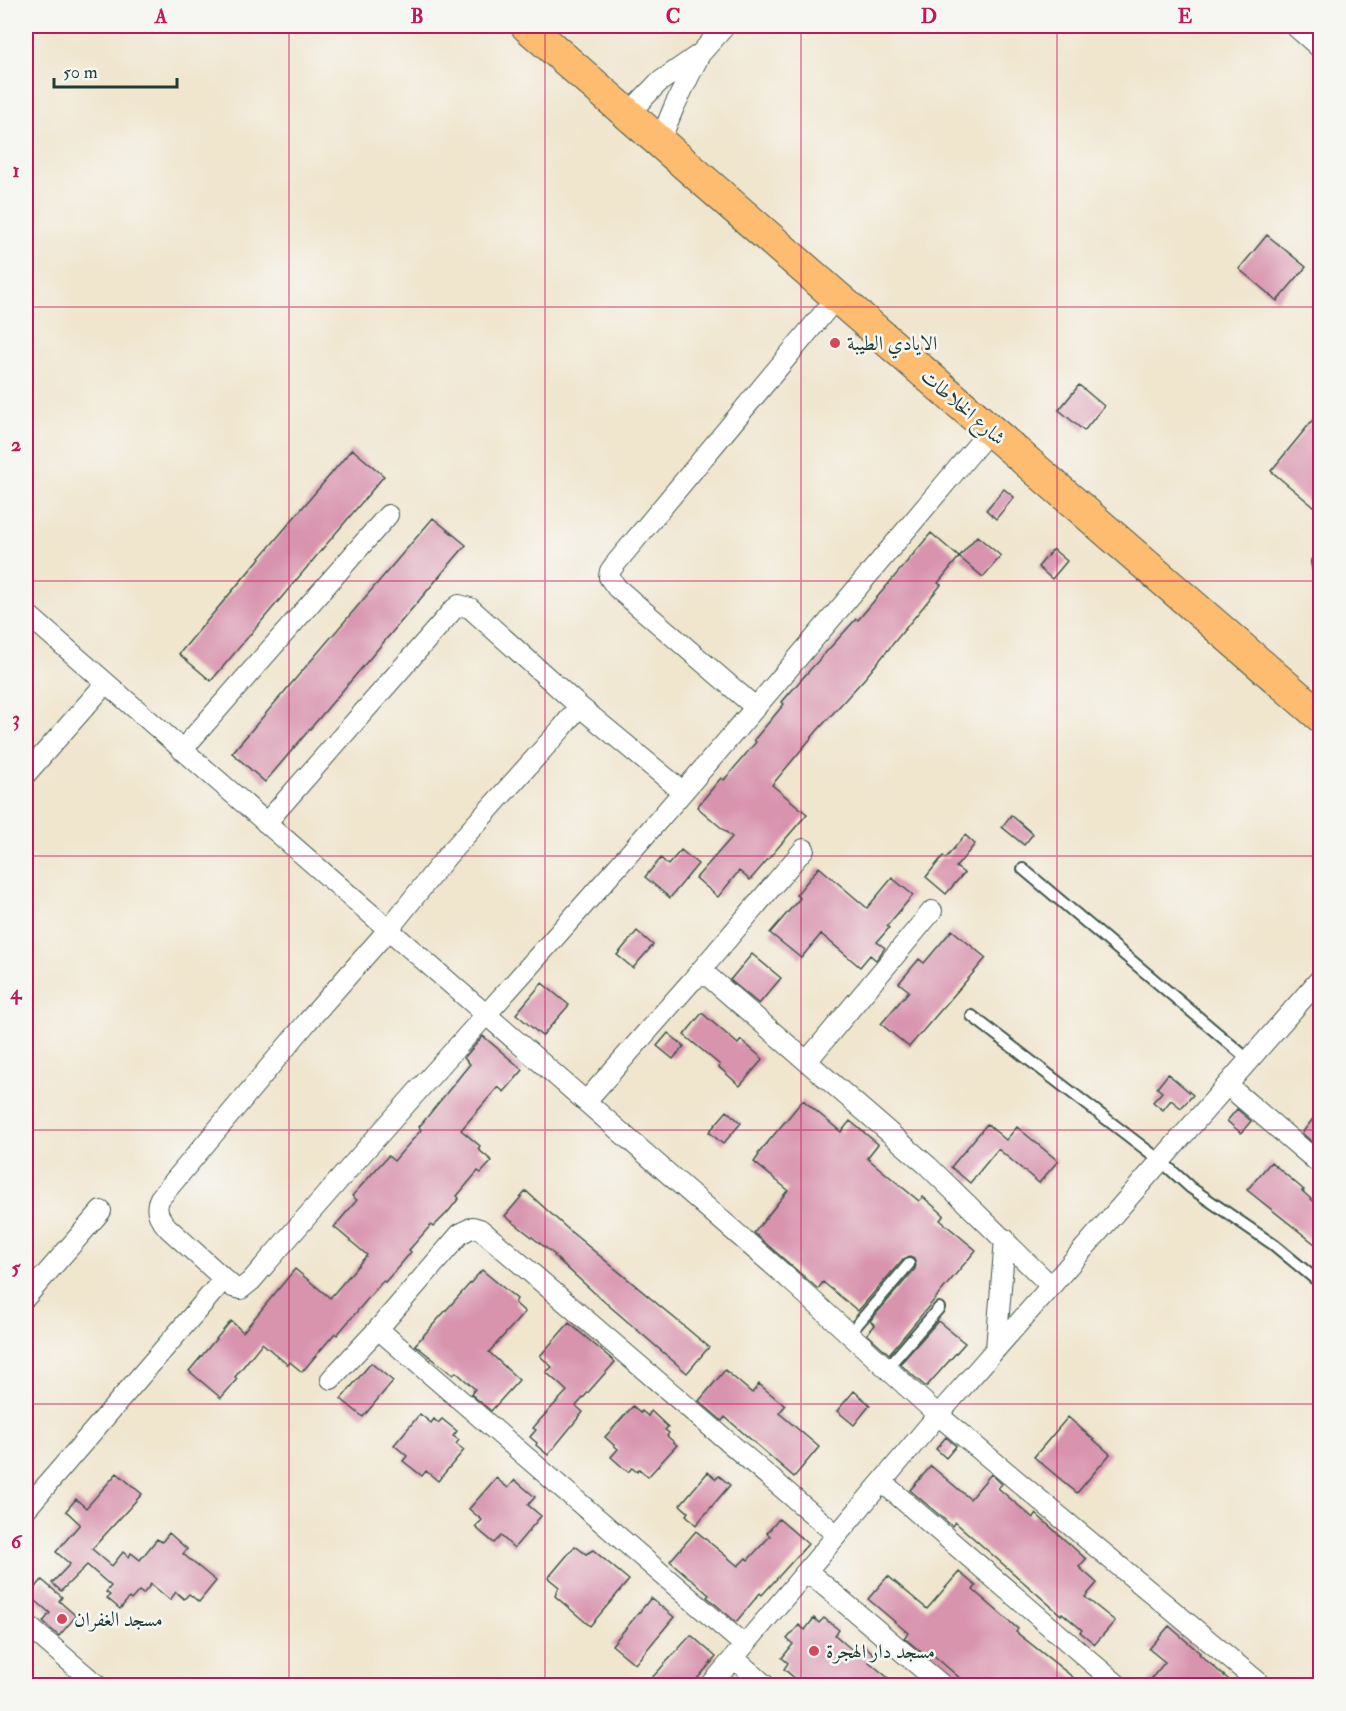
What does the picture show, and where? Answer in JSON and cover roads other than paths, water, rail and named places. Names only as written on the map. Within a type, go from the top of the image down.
[{"type":"main road","name":"شارع الخلاطات","points":[[527,26],[1320,716]]},
{"type":"street","points":[[629,113],[658,83],[700,53],[726,26]]},
{"type":"street","points":[[1295,26],[1320,48]]},
{"type":"street","points":[[660,141],[700,53]]},
{"type":"street","points":[[756,708],[618,588],[609,577],[610,571],[837,297]]},
{"type":"street","points":[[579,706],[447,856],[388,930],[193,1155],[156,1205],[160,1219],[168,1228],[237,1289],[248,1284],[359,1154],[756,708],[990,430]]},
{"type":"street","points":[[182,750],[388,516]]},
{"type":"street","points":[[266,823],[459,605],[470,608],[579,706],[682,791]]},
{"type":"street","points":[[26,613],[789,1279],[938,1415],[1263,1686]]},
{"type":"street","points":[[26,774],[106,683]]},
{"type":"street","points":[[586,1101],[804,849]]},
{"type":"street","points":[[807,1060],[932,911]]},
{"type":"street","points":[[690,983],[702,976],[709,977],[928,1166],[1051,1286]]},
{"type":"street","points":[[710,1686],[938,1415],[1320,979]]},
{"type":"street","points":[[1227,1085],[1320,1164]]},
{"type":"street","points":[[26,1297],[101,1211]]},
{"type":"street","points":[[331,1379],[378,1329],[460,1234],[473,1227],[480,1229],[837,1535]]},
{"type":"street","points":[[996,1349],[1005,1239]]},
{"type":"street","points":[[26,1509],[224,1279]]},
{"type":"street","points":[[378,1329],[739,1651],[766,1686]]},
{"type":"street","points":[[882,1482],[1119,1686]]},
{"type":"street","points":[[807,1570],[943,1686]]},
{"type":"street","points":[[26,1624],[88,1683]]},
{"type":"lane","points":[[1320,558],[1317,561],[1320,579]]},
{"type":"lane","points":[[1023,869],[1249,1060]]},
{"type":"lane","points":[[972,1016],[1161,1161],[1191,1188],[1274,1245],[1320,1284]]},
{"type":"lane","points":[[849,1334],[909,1264]]},
{"type":"lane","points":[[887,1368],[939,1308]]},
{"type":"place","name":"الايادي الطيبة","points":[[835,343]]},
{"type":"place","name":"مسجد الغفران","points":[[62,1619]]},
{"type":"place","name":"مسجد دار الهجرة","points":[[814,1651]]}]
